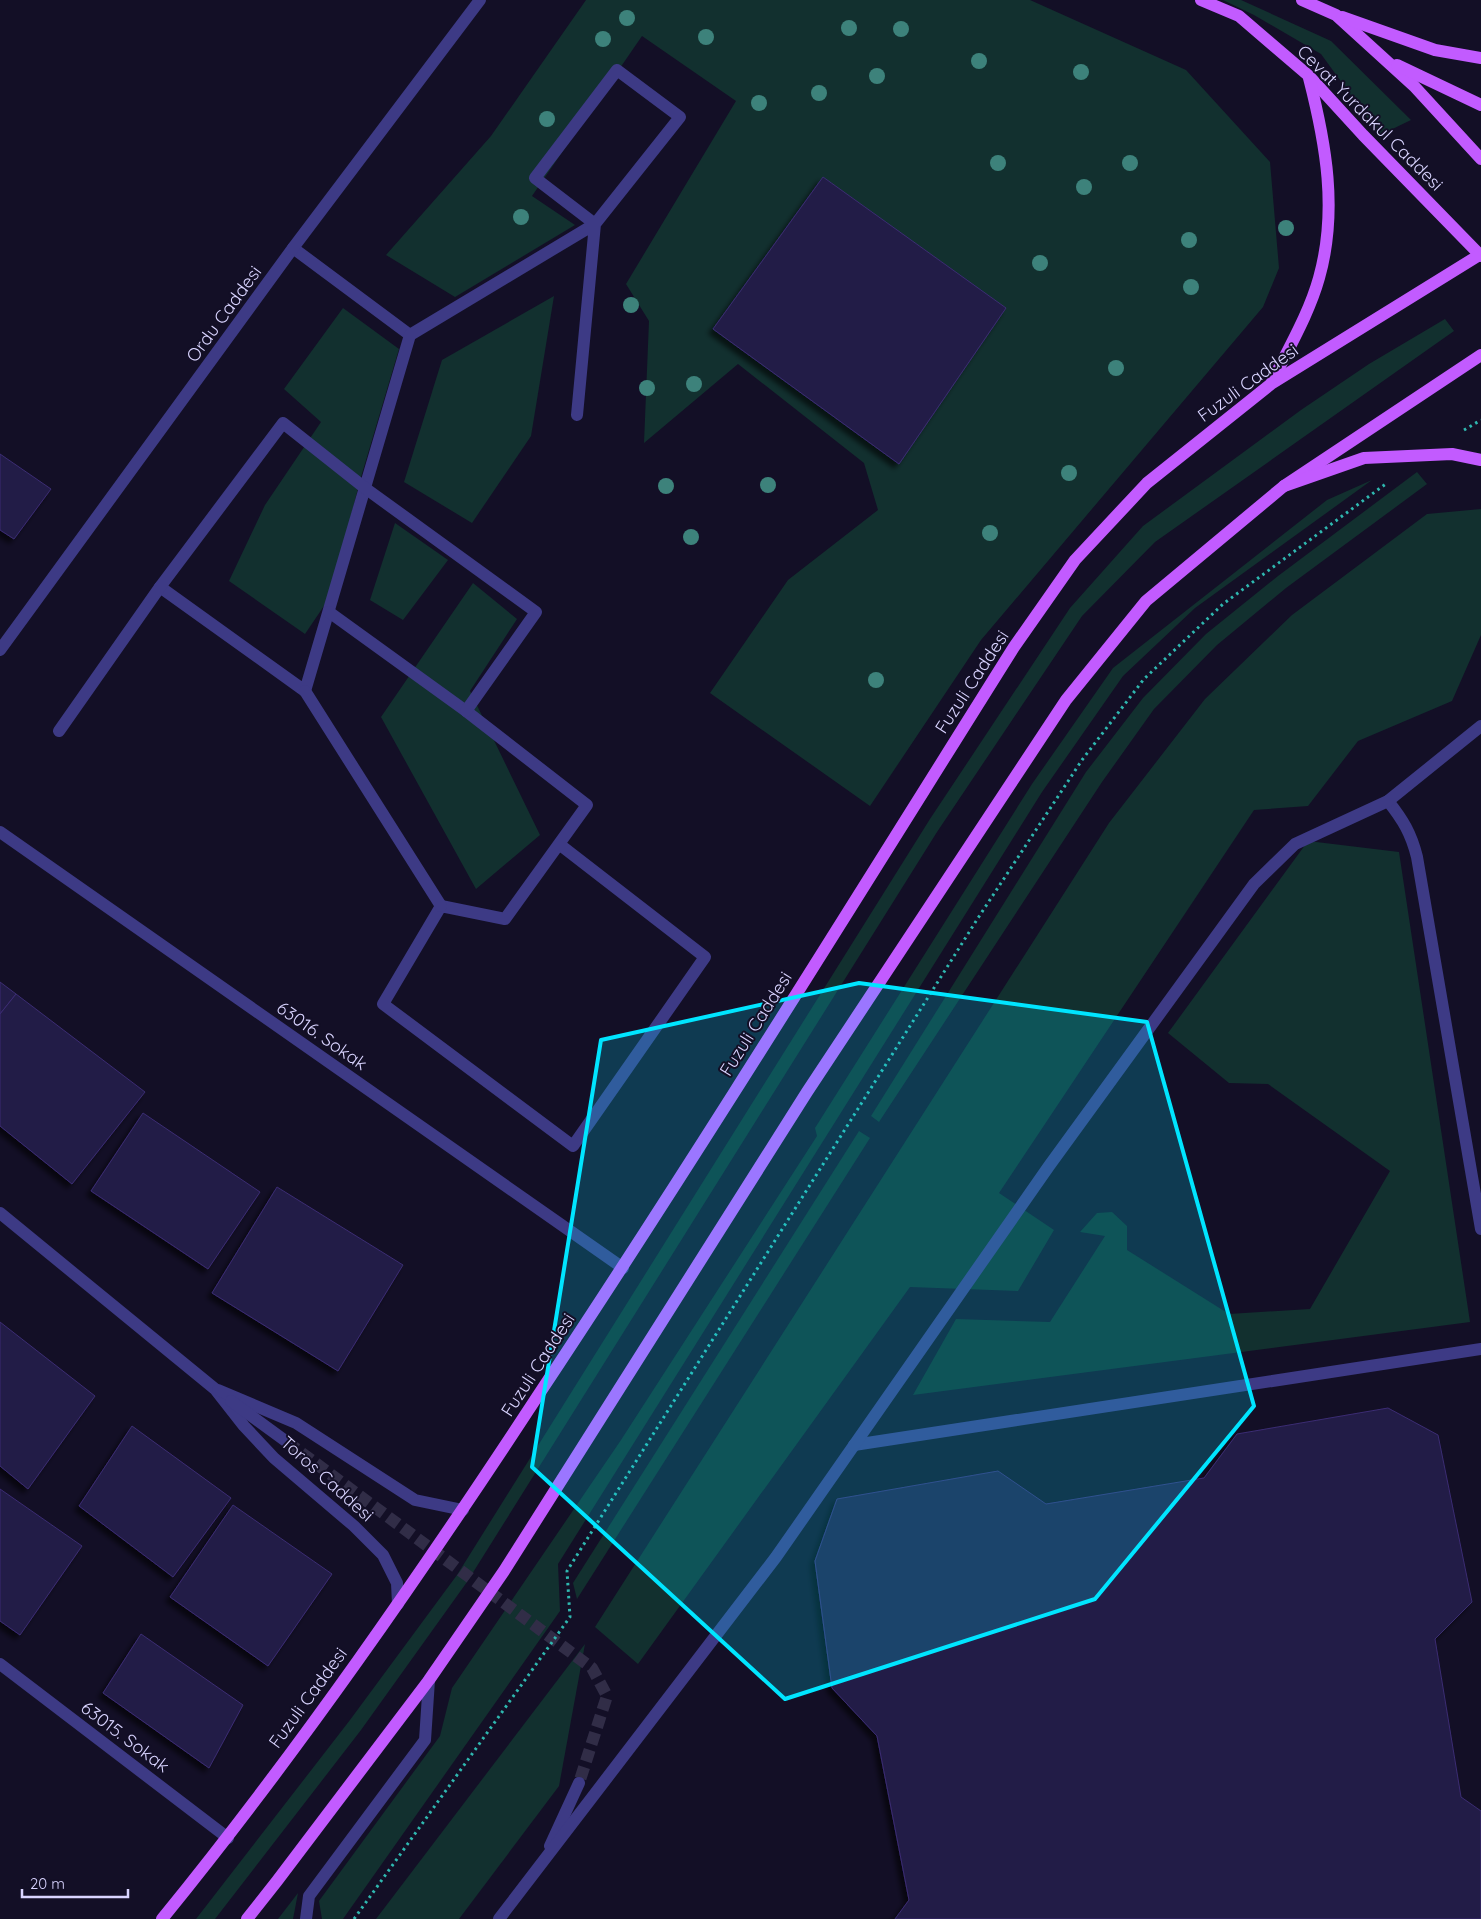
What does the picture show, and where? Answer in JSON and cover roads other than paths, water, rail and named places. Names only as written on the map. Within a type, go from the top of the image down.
[{"type":"main road","name":"Cevat Yurdakul Caddesi","points":[[1201,0],[1239,16],[1309,76],[1363,136],[1481,255]]},
{"type":"main road","points":[[1302,0],[1336,15],[1435,50],[1481,58]]},
{"type":"main road","points":[[1336,15],[1414,86],[1481,159]]},
{"type":"main road","points":[[1384,59],[1481,105]]},
{"type":"main road","points":[[1271,384],[1302,320],[1319,279],[1328,235],[1330,181],[1322,128],[1309,76]]},
{"type":"main road","name":"Fuzuli Caddesi","points":[[162,1919],[228,1838],[398,1604],[463,1510],[623,1268],[1014,648],[1074,560],[1147,483],[1271,384],[1481,255]]},
{"type":"main road","points":[[247,1919],[429,1680],[504,1571],[807,1092],[1066,700],[1146,601],[1284,486],[1481,355]]},
{"type":"main road","points":[[1284,486],[1364,458],[1452,454],[1481,460]]},
{"type":"street","name":"Ordu Caddesi","points":[[0,650],[293,248],[480,0]]},
{"type":"street","points":[[305,691],[410,335],[595,224],[680,117],[617,70],[535,178],[595,224]]},
{"type":"street","points":[[576,415],[595,224]]},
{"type":"street","points":[[293,248],[410,335]]},
{"type":"street","points":[[60,731],[160,587],[283,423],[365,488],[536,612],[466,711]]},
{"type":"street","points":[[160,587],[305,691],[441,906],[505,919],[587,804],[466,711],[328,612]]},
{"type":"street","points":[[499,1919],[776,1557],[1049,1166],[1254,884],[1295,844],[1388,801],[1481,726]]},
{"type":"street","points":[[1388,801],[1404,821],[1413,840],[1417,857],[1481,1229]]},
{"type":"street","name":"63016. Sokak","points":[[0,832],[623,1268]]},
{"type":"street","points":[[441,906],[382,1004],[573,1146],[705,957],[559,844]]},
{"type":"street","name":"Toros Caddesi","points":[[0,1213],[215,1389],[244,1426],[274,1458],[354,1526],[383,1555],[397,1583],[398,1604]]},
{"type":"street","points":[[854,1445],[1481,1348]]},
{"type":"street","points":[[215,1389],[287,1442]]},
{"type":"street","name":"Toros Caddesi","points":[[215,1389],[296,1423],[415,1500],[463,1510]]},
{"type":"street","name":"63015. Sokak","points":[[0,1664],[228,1838]]},
{"type":"street","points":[[306,1919],[309,1896],[425,1740],[429,1680]]},
{"type":"street","points":[[541,1865],[579,1783]]},
{"type":"tunnel","points":[[287,1442],[592,1668],[607,1696],[579,1783]]}]
